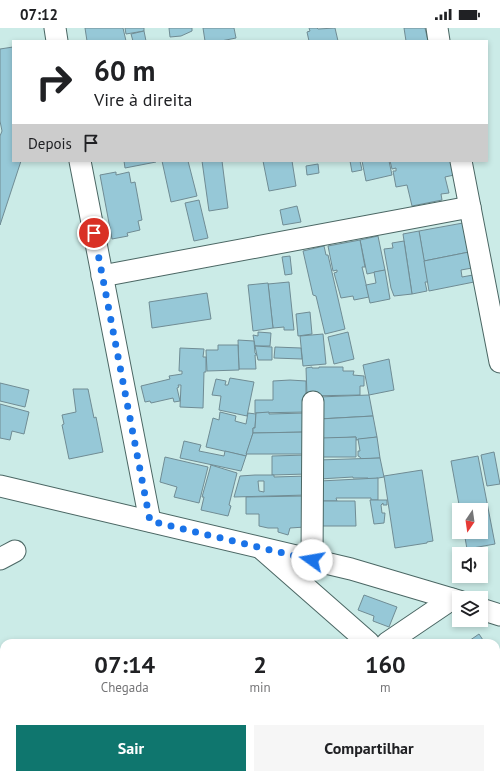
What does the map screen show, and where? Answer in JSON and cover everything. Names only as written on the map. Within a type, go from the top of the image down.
[{"type":"street","points":[[55,28],[57,40]]},
{"type":"street","points":[[437,28],[439,40]]},
{"type":"street","points":[[80,162],[150,521]]},
{"type":"street","points":[[461,162],[500,362]]},
{"type":"street","points":[[102,276],[470,207]]},
{"type":"street","points":[[312,560],[313,402]]},
{"type":"street","points":[[0,486],[351,569],[452,599]]},
{"type":"street","points":[[260,547],[364,639]]},
{"type":"street","points":[[393,639],[452,602]]},
{"type":"street","points":[[488,611],[500,615]]},
{"type":"building","points":[[85,28],[123,28],[126,40],[87,40]]},
{"type":"building","points":[[125,28],[144,28],[144,31],[126,34]]},
{"type":"building","points":[[169,28],[192,28],[192,31],[181,36],[170,37]]},
{"type":"building","points":[[203,28],[234,28],[236,38],[226,40],[205,40]]},
{"type":"building","points":[[309,28],[335,28],[338,40],[309,40],[307,32],[310,31]]},
{"type":"building","points":[[404,28],[425,28],[428,40],[406,40]]},
{"type":"building","points":[[144,31],[146,40],[133,40],[131,34]]},
{"type":"building","points":[[12,47],[12,162],[21,162],[0,225],[0,136],[2,131],[0,121],[0,49]]},
{"type":"building","points":[[124,162],[156,162],[125,168]]},
{"type":"building","points":[[162,162],[188,162],[197,196],[171,202]]},
{"type":"building","points":[[202,162],[222,162],[228,208],[209,211]]},
{"type":"building","points":[[263,162],[292,162],[296,186],[269,191]]},
{"type":"building","points":[[350,162],[360,162],[362,170],[352,172]]},
{"type":"building","points":[[362,162],[389,162],[392,175],[366,181]]},
{"type":"building","points":[[390,162],[451,162],[454,175],[445,177],[449,193],[441,194],[442,200],[412,206],[407,185],[396,187],[393,171],[396,171],[396,168],[392,169]]},
{"type":"building","points":[[318,164],[319,173],[307,175],[306,166]]},
{"type":"building","points":[[116,172],[116,175],[129,172],[131,183],[135,182],[142,220],[138,221],[140,230],[127,233],[128,236],[112,239],[100,175]]},
{"type":"building","points":[[199,200],[208,238],[194,241],[185,203]]},
{"type":"building","points":[[297,206],[301,222],[283,225],[280,210]]},
{"type":"building","points":[[463,223],[469,252],[424,261],[419,231]]},
{"type":"building","points":[[419,231],[428,282],[425,282],[427,291],[412,294],[403,234]]},
{"type":"building","points":[[378,236],[385,270],[367,274],[360,240]]},
{"type":"building","points":[[360,240],[365,267],[362,267],[369,297],[354,300],[353,296],[341,298],[334,273],[337,272],[337,270],[333,271],[328,246]]},
{"type":"building","points":[[404,241],[412,294],[394,296],[391,288],[384,249],[393,248],[392,243]]},
{"type":"building","points":[[324,246],[326,255],[328,255],[345,329],[325,334],[316,296],[313,295],[303,251]]},
{"type":"building","points":[[469,252],[472,268],[461,270],[462,277],[473,275],[474,282],[429,291],[424,261]]},
{"type":"building","points":[[290,256],[292,274],[285,275],[282,257]]},
{"type":"building","points":[[385,270],[390,299],[370,303],[366,285],[376,283],[374,272]]},
{"type":"building","points":[[289,282],[294,330],[284,330],[284,327],[273,328],[268,284]]},
{"type":"building","points":[[268,283],[273,328],[253,331],[248,285]]},
{"type":"building","points":[[207,293],[211,319],[152,328],[149,302]]},
{"type":"building","points":[[310,312],[312,334],[298,336],[296,314]]},
{"type":"building","points":[[258,332],[271,333],[270,346],[255,346],[253,335],[258,336]]},
{"type":"building","points":[[348,332],[354,359],[334,364],[328,337]]},
{"type":"building","points":[[323,334],[326,364],[303,366],[300,336]]},
{"type":"building","points":[[238,340],[254,341],[255,353],[257,355],[255,355],[256,369],[239,369]]},
{"type":"building","points":[[218,345],[238,345],[239,370],[207,371],[206,350],[218,350]]},
{"type":"building","points":[[255,346],[272,347],[272,360],[258,360]]},
{"type":"building","points":[[275,347],[301,348],[302,359],[274,358]]},
{"type":"building","points":[[180,348],[204,349],[203,357],[206,357],[206,372],[204,372],[203,408],[180,407],[181,385],[178,385],[179,387],[177,388],[180,401],[174,402],[173,398],[151,403],[150,401],[145,402],[141,386],[170,379],[169,376],[182,374],[182,371],[179,371]]},
{"type":"building","points":[[389,359],[394,390],[369,395],[363,365]]},
{"type":"building","points":[[343,367],[343,371],[354,371],[353,375],[364,376],[364,386],[360,386],[360,395],[307,396],[306,368]]},
{"type":"building","points":[[230,378],[254,382],[247,416],[219,410],[221,396],[212,395],[216,379],[226,381],[225,385],[228,385]]},
{"type":"building","points":[[273,381],[306,381],[306,412],[255,413],[255,400],[273,400]]},
{"type":"building","points":[[0,383],[29,390],[25,407],[0,401]]},
{"type":"building","points":[[73,389],[88,389],[94,418],[96,417],[103,452],[69,459],[62,425],[64,424],[62,415],[76,412]]},
{"type":"building","points":[[369,395],[373,416],[319,419],[319,397]]},
{"type":"building","points":[[0,404],[29,412],[24,434],[12,431],[10,440],[0,438]]},
{"type":"building","points":[[220,412],[236,416],[235,421],[246,424],[248,413],[256,414],[255,428],[253,428],[253,433],[246,456],[206,447],[213,418],[219,420]]},
{"type":"building","points":[[269,412],[269,414],[306,413],[307,432],[253,433],[253,428],[255,428],[256,413]]},
{"type":"building","points":[[373,416],[377,437],[356,440],[356,437],[319,439],[319,419]]},
{"type":"building","points":[[307,432],[307,454],[246,454],[253,433]]},
{"type":"building","points":[[356,437],[356,457],[320,457],[320,438]]},
{"type":"building","points":[[377,437],[380,458],[361,459],[358,456],[358,451],[360,451],[358,439]]},
{"type":"building","points":[[184,441],[201,445],[199,451],[224,456],[225,451],[246,456],[241,471],[180,458]]},
{"type":"building","points":[[494,452],[500,484],[487,486],[481,455]]},
{"type":"building","points":[[307,455],[307,474],[272,475],[272,456]]},
{"type":"building","points":[[478,456],[487,503],[459,503],[451,461]]},
{"type":"building","points":[[165,457],[208,467],[199,503],[174,497],[177,487],[160,482]]},
{"type":"building","points":[[380,458],[384,477],[367,480],[368,478],[353,477],[319,479],[318,460]]},
{"type":"building","points":[[211,465],[237,473],[229,505],[231,506],[228,516],[201,510],[204,497],[202,497]]},
{"type":"building","points":[[422,470],[433,541],[395,548],[384,476]]},
{"type":"building","points":[[240,476],[307,476],[307,495],[234,497]],"holes":[[[258,481],[264,481],[264,492],[259,491]]]},
{"type":"building","points":[[378,478],[378,500],[371,500],[371,498],[336,498],[337,501],[321,501],[320,481]]},
{"type":"building","points":[[305,496],[305,527],[290,528],[288,535],[278,532],[278,528],[259,526],[259,514],[246,514],[246,497]]},
{"type":"building","points":[[370,500],[387,500],[387,505],[383,505],[383,503],[381,505],[382,513],[385,513],[384,523],[374,524]]},
{"type":"building","points":[[321,501],[355,501],[356,526],[322,526]]},
{"type":"building","points":[[488,508],[495,544],[478,547],[467,547],[465,539],[488,539]]},
{"type":"building","points":[[364,595],[397,607],[389,627],[373,621],[374,616],[358,610]]},
{"type":"building","points":[[479,634],[482,639],[472,639]]},
{"type":"route","points":[[94,233],[150,521],[312,560]]}]
